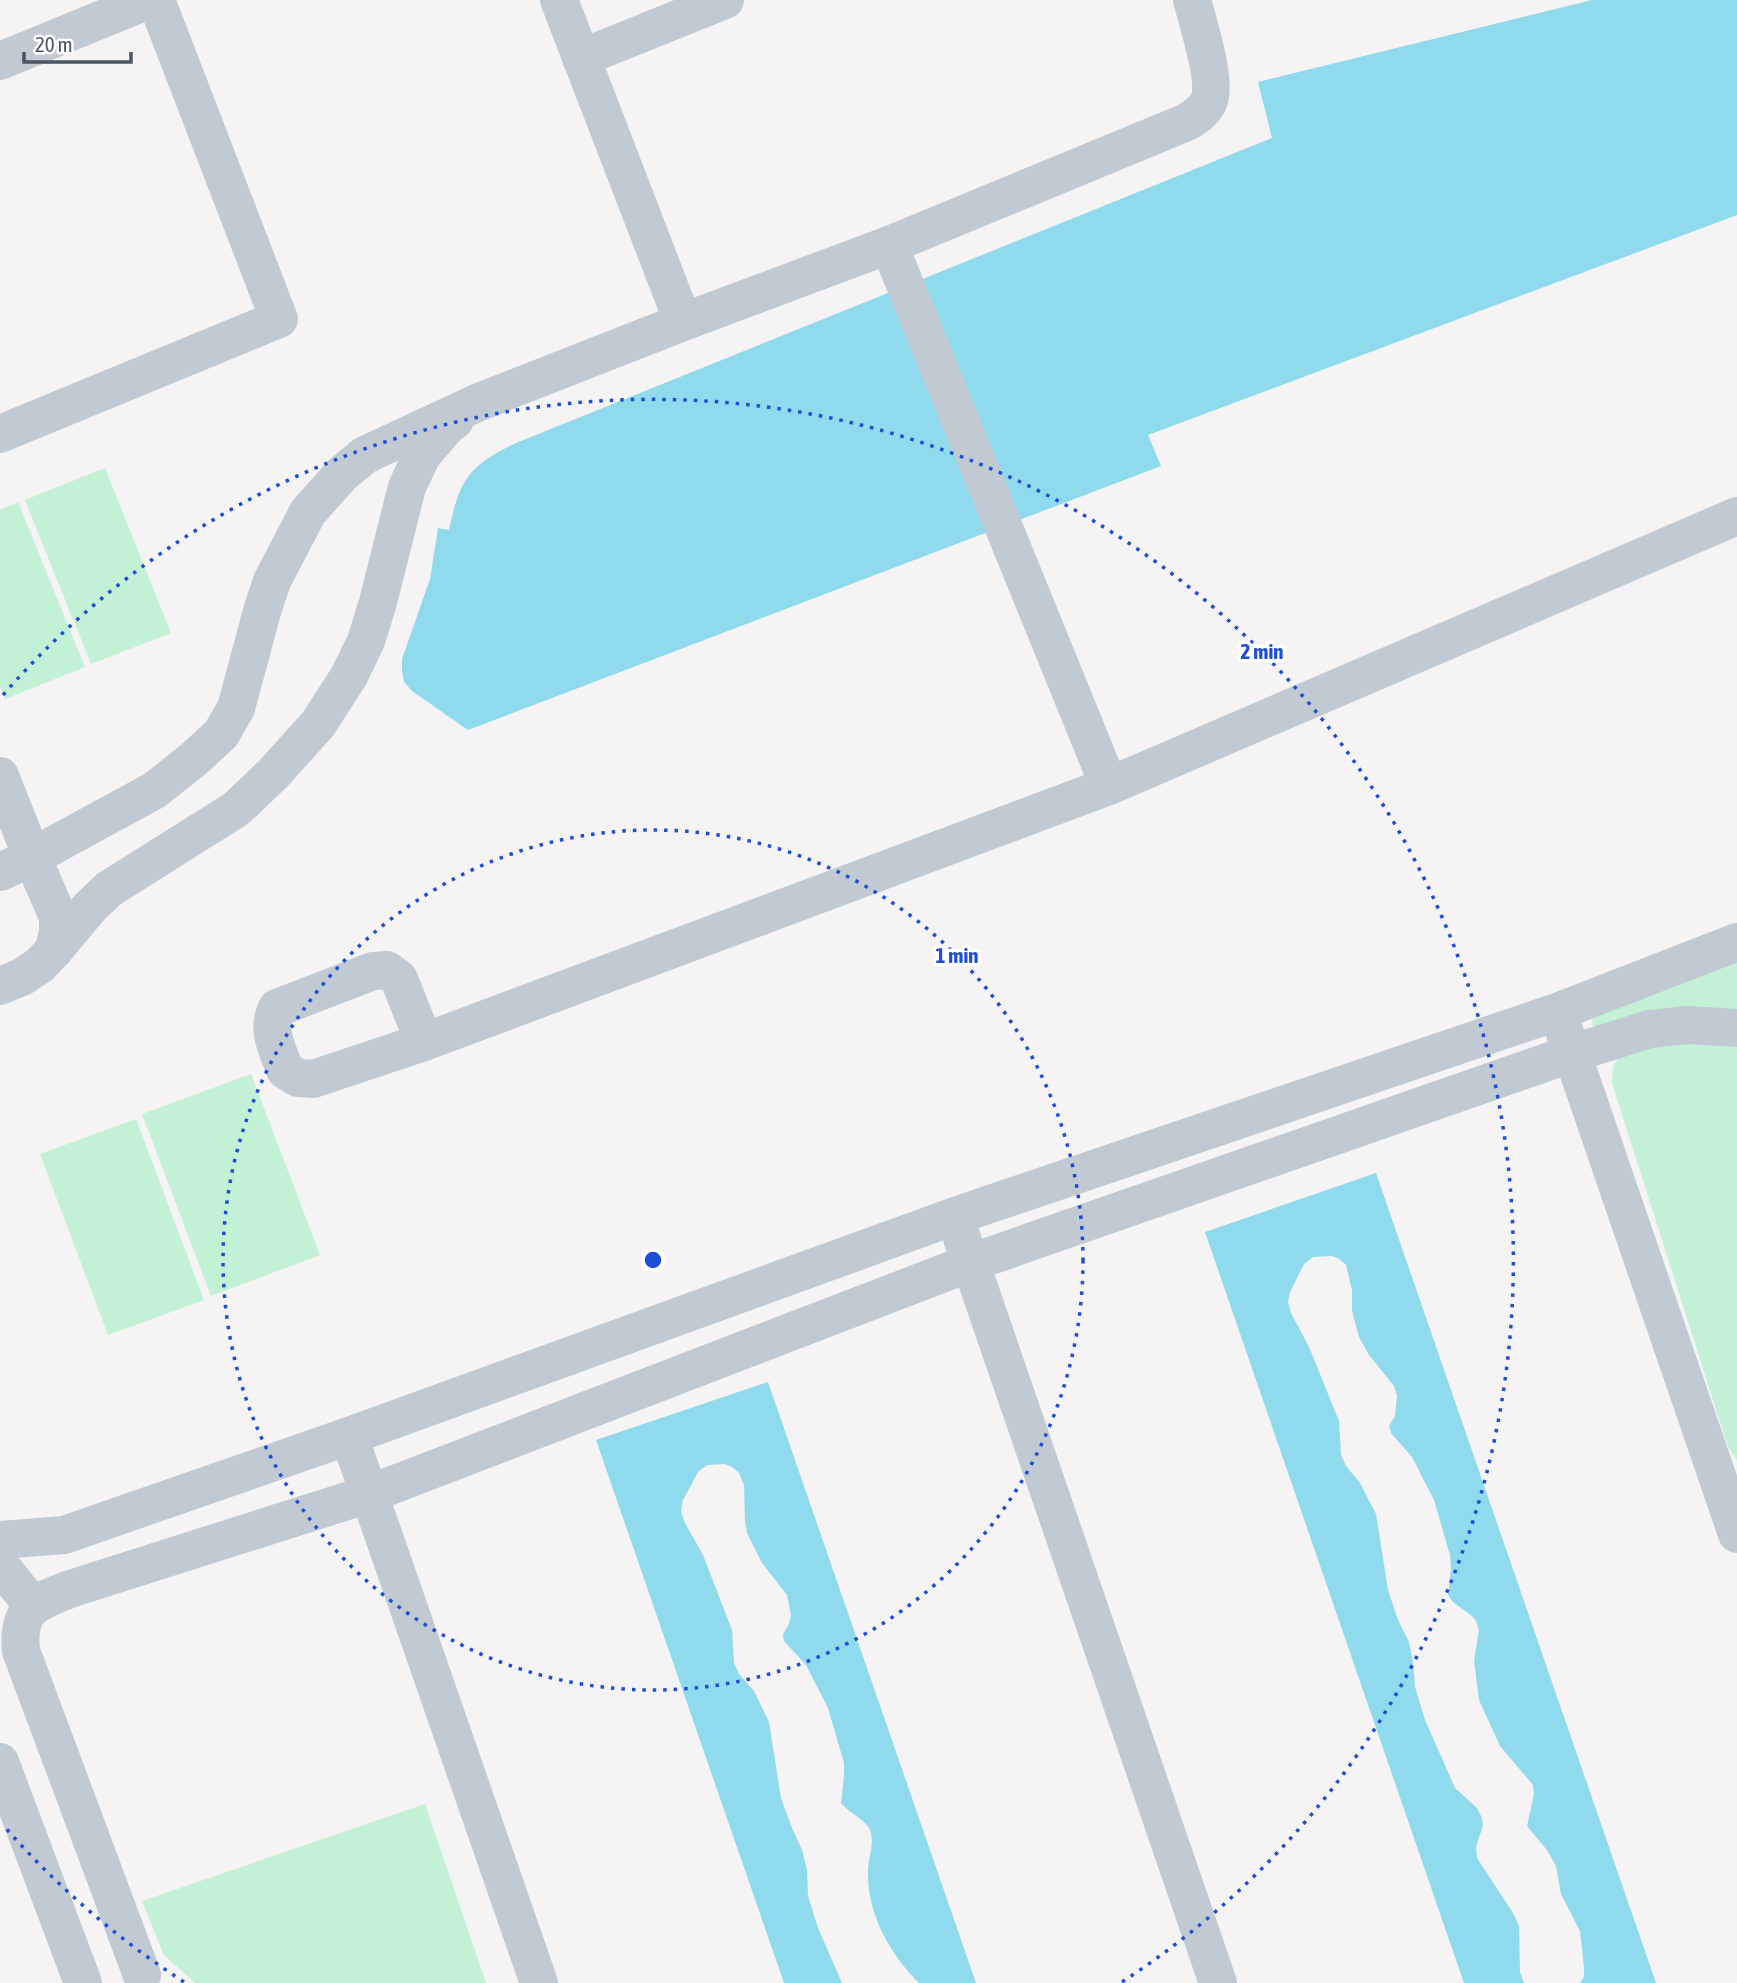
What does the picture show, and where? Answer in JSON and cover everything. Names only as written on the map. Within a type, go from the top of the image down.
[{"type":"street","points":[[0,61],[149,0]]},
{"type":"street","points":[[0,433],[279,319],[156,0]]},
{"type":"street","points":[[559,0],[683,322]]},
{"type":"street","points":[[581,58],[725,0]]},
{"type":"street","points":[[16,865],[155,790],[221,734],[236,708],[262,608],[272,581],[308,512],[341,474],[365,455],[479,402],[683,322],[895,260],[1187,122],[1208,103],[1211,88],[1192,0]]},
{"type":"street","points":[[895,260],[1109,786]]},
{"type":"street","points":[[0,986],[22,977],[40,964],[109,889],[236,809],[273,774],[318,724],[349,676],[366,641],[407,487],[422,455],[447,426],[479,402]]},
{"type":"street","points":[[424,1042],[1109,786],[1737,516]]},
{"type":"street","points":[[0,776],[16,865],[58,917],[54,950]]},
{"type":"street","points":[[155,790],[184,842]]},
{"type":"street","points":[[0,1540],[64,1535],[349,1436],[955,1216],[1557,1012],[1737,942]]},
{"type":"street","points":[[1557,1012],[1736,1528]]},
{"type":"street","points":[[17,1624],[70,1588],[369,1494],[970,1263],[1573,1053],[1650,1029],[1688,1025],[1737,1028]]},
{"type":"street","points":[[955,1216],[1218,1983]]},
{"type":"street","points":[[349,1436],[538,1983]]},
{"type":"street","points":[[0,1565],[17,1624],[21,1651],[140,1980]]},
{"type":"street","points":[[0,1762],[83,1983]]},
{"type":"green space","points":[[105,468],[171,633],[91,664],[25,500]]},
{"type":"green space","points":[[18,502],[85,667],[5,699],[0,686],[0,510]]},
{"type":"green space","points":[[1737,958],[1737,1010],[1594,1027],[1591,1023],[1594,1017]]},
{"type":"green space","points":[[1662,1043],[1737,1045],[1737,1461],[1727,1444],[1612,1083],[1613,1066],[1619,1058]]},
{"type":"green space","points":[[251,1074],[320,1255],[211,1296],[142,1114]]},
{"type":"green space","points":[[136,1119],[204,1300],[108,1335],[40,1154]]},
{"type":"green space","points":[[425,1804],[486,1983],[195,1983],[164,1955],[142,1901]]},
{"type":"water","points":[[1592,0],[1737,0],[1737,215],[1148,435],[1161,466],[468,730],[412,691],[404,682],[402,659],[430,579],[438,528],[449,530],[462,486],[477,467],[500,451],[1272,138],[1258,82]]},
{"type":"water","points":[[1376,1173],[1656,1983],[1580,1983],[1584,1977],[1584,1967],[1580,1931],[1561,1894],[1556,1866],[1547,1850],[1527,1826],[1534,1794],[1533,1785],[1500,1746],[1479,1700],[1474,1661],[1479,1630],[1472,1616],[1448,1595],[1450,1555],[1434,1500],[1412,1457],[1391,1433],[1389,1426],[1395,1416],[1397,1396],[1394,1386],[1369,1355],[1359,1337],[1352,1311],[1352,1290],[1346,1265],[1331,1256],[1313,1257],[1304,1264],[1290,1292],[1288,1302],[1291,1313],[1309,1347],[1339,1421],[1341,1455],[1376,1514],[1388,1590],[1409,1642],[1415,1687],[1425,1720],[1455,1788],[1477,1808],[1482,1818],[1483,1825],[1476,1847],[1477,1858],[1519,1926],[1520,1972],[1524,1983],[1464,1983],[1205,1232]]},
{"type":"water","points":[[768,1382],[976,1983],[919,1983],[908,1972],[882,1932],[871,1903],[869,1887],[871,1833],[860,1818],[841,1803],[844,1763],[828,1708],[806,1665],[784,1641],[783,1634],[791,1615],[787,1595],[762,1563],[747,1533],[744,1485],[739,1473],[725,1464],[707,1465],[698,1472],[683,1500],[681,1511],[703,1555],[732,1630],[734,1663],[739,1674],[754,1691],[769,1722],[781,1798],[802,1850],[807,1870],[808,1896],[818,1928],[842,1983],[784,1983],[596,1440]]}]
